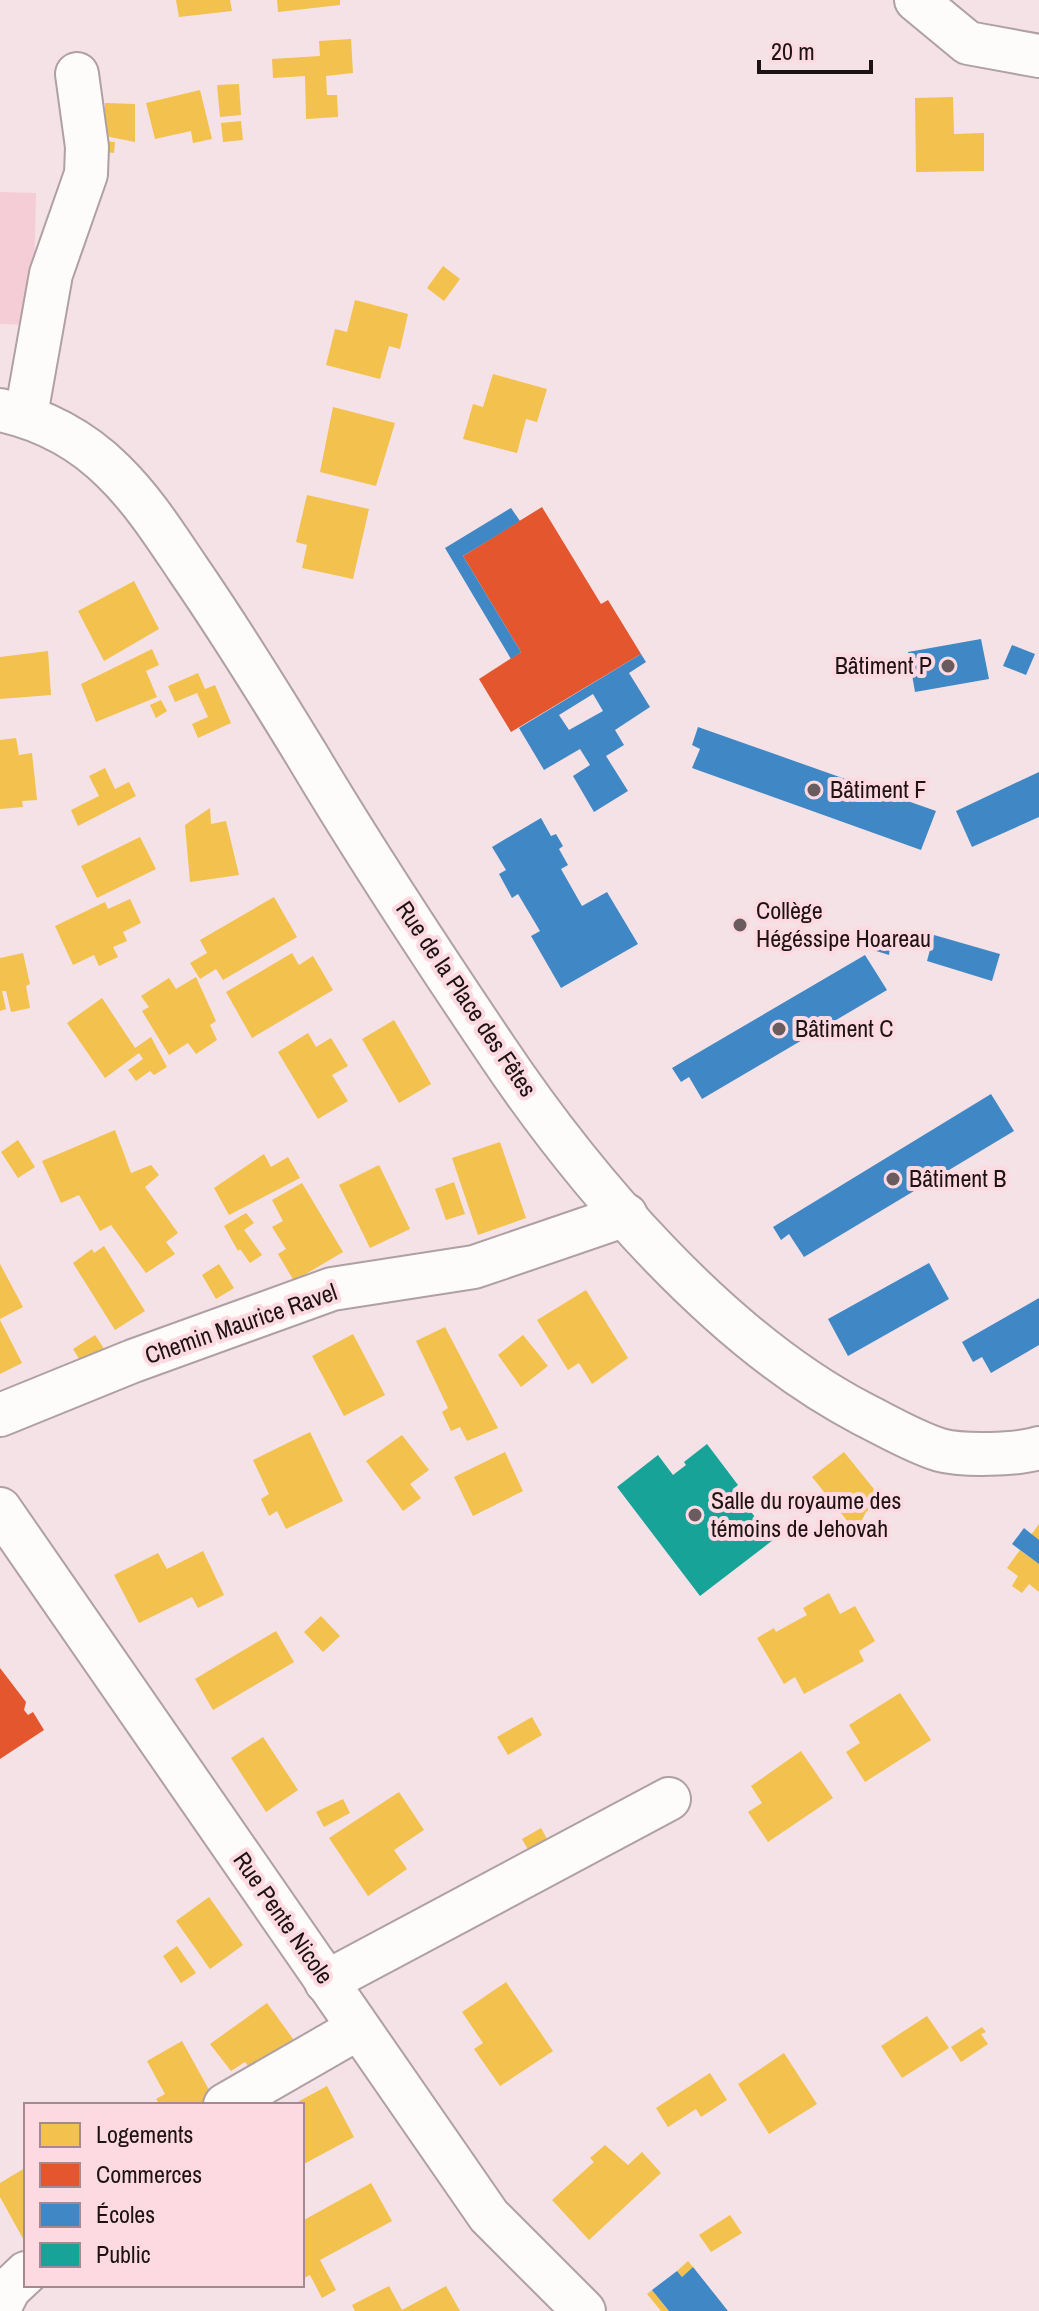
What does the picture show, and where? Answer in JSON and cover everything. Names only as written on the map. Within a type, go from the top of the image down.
[{"type":"street","points":[[916,0],[968,43],[1039,56]]},
{"type":"street","points":[[13,412],[51,274],[86,174],[87,147],[77,74]]},
{"type":"street","name":"Rue de la Place des Fêtes","points":[[13,412],[95,455],[132,491],[244,651],[331,796],[495,1048],[548,1121],[626,1215],[739,1329],[835,1399],[942,1451],[1023,1453],[1039,1448]]},
{"type":"street","name":"Chemin Maurice Ravel","points":[[0,1415],[133,1361],[332,1289],[474,1267],[626,1215]]},
{"type":"street","name":"Rue Pente Nicole","points":[[0,1509],[489,2216],[584,2311]]},
{"type":"street","points":[[326,1982],[669,1799]]},
{"type":"street","points":[[228,2103],[357,2029]]},
{"type":"street","points":[[0,2307],[9,2289],[24,2275]]},
{"type":"shaded area","points":[[0,192],[36,193],[33,325],[0,324]]},
{"type":"building: Logements","points":[[176,0],[230,0],[232,11],[179,17]]},
{"type":"building: Logements","points":[[277,0],[340,0],[340,5],[278,12]]},
{"type":"building: Logements","points":[[351,39],[353,73],[326,76],[327,95],[337,95],[338,117],[306,119],[305,76],[273,78],[272,59],[320,56],[319,41]]},
{"type":"building: Logements","points":[[239,84],[241,115],[220,117],[217,85]]},
{"type":"building: Logements","points":[[200,90],[212,139],[193,143],[191,131],[155,139],[146,103]]},
{"type":"building: Logements","points":[[953,97],[954,134],[984,133],[984,171],[916,172],[915,98]]},
{"type":"building: Logements","points":[[105,103],[135,104],[135,142],[105,136]]},
{"type":"building: Logements","points":[[241,121],[243,140],[223,142],[221,123]]},
{"type":"building: Logements","points":[[105,141],[115,142],[114,153],[105,152]]},
{"type":"building: Logements","points":[[443,266],[460,279],[444,301],[427,288]]},
{"type":"building: Logements","points":[[355,300],[408,314],[400,349],[389,346],[380,379],[326,365],[335,329],[347,332]]},
{"type":"building: Logements","points":[[493,374],[547,389],[537,422],[526,419],[517,453],[463,439],[473,404],[483,407]]},
{"type":"building: Logements","points":[[333,407],[395,423],[376,486],[320,472]]},
{"type":"building: Logements","points":[[307,495],[369,509],[353,579],[302,568],[307,545],[296,542]]},
{"type":"building: Logements","points":[[134,581],[159,629],[104,661],[78,611]]},
{"type":"building: Logements","points":[[152,649],[159,665],[146,671],[157,697],[96,722],[81,684]]},
{"type":"building: Logements","points":[[48,651],[51,695],[0,699],[0,657]]},
{"type":"building: Logements","points":[[198,673],[205,689],[215,685],[231,723],[198,738],[192,724],[208,717],[197,693],[175,702],[168,686]]},
{"type":"building: Logements","points":[[161,700],[167,711],[156,718],[150,705]]},
{"type":"building: Logements","points":[[16,738],[19,755],[32,753],[37,800],[22,801],[23,807],[0,809],[0,740]]},
{"type":"building: Logements","points":[[105,768],[115,789],[129,782],[136,796],[78,826],[71,810],[99,796],[89,776]]},
{"type":"building: Logements","points":[[210,808],[211,824],[226,821],[239,875],[190,882],[185,825]]},
{"type":"building: Logements","points":[[140,837],[156,869],[97,898],[81,866]]},
{"type":"building: Logements","points":[[274,897],[297,937],[223,980],[216,969],[200,979],[190,963],[207,953],[200,940]]},
{"type":"building: Logements","points":[[130,899],[141,923],[123,932],[127,941],[113,947],[118,957],[99,966],[94,955],[73,965],[55,926],[105,902],[108,909]]},
{"type":"building: Logements","points":[[23,953],[30,984],[26,986],[30,1008],[11,1012],[6,991],[2,991],[6,1009],[0,1011],[0,958]]},
{"type":"building: Logements","points":[[292,953],[299,965],[313,956],[333,990],[252,1038],[226,992]]},
{"type":"building: Logements","points":[[196,977],[216,1021],[210,1025],[217,1040],[196,1054],[188,1043],[169,1055],[142,1011],[149,1007],[141,996],[169,978],[176,989]]},
{"type":"building: Logements","points":[[102,998],[135,1048],[151,1037],[167,1067],[154,1075],[150,1071],[136,1081],[128,1070],[143,1059],[139,1053],[105,1078],[67,1023]]},
{"type":"building: Logements","points":[[394,1020],[431,1084],[399,1103],[362,1039]]},
{"type":"building: Logements","points":[[308,1033],[316,1047],[331,1038],[348,1066],[332,1075],[348,1101],[318,1119],[278,1052]]},
{"type":"building: Logements","points":[[115,1130],[131,1173],[151,1165],[159,1175],[145,1187],[178,1233],[166,1242],[175,1254],[146,1273],[111,1225],[100,1231],[79,1195],[61,1203],[42,1161]]},
{"type":"building: Logements","points":[[18,1140],[35,1167],[18,1178],[1,1152]]},
{"type":"building: Logements","points":[[500,1142],[526,1218],[478,1235],[452,1158]]},
{"type":"building: Logements","points":[[264,1154],[271,1167],[288,1157],[300,1178],[229,1215],[214,1188]]},
{"type":"building: Logements","points":[[379,1165],[410,1229],[370,1248],[339,1185]]},
{"type":"building: Logements","points":[[454,1182],[465,1214],[446,1220],[435,1189]]},
{"type":"building: Logements","points":[[302,1183],[343,1252],[294,1281],[278,1254],[286,1249],[272,1227],[283,1221],[272,1200]]},
{"type":"building: Logements","points":[[246,1213],[254,1223],[244,1230],[262,1255],[250,1263],[240,1249],[238,1251],[224,1226]]},
{"type":"building: Logements","points":[[104,1246],[145,1311],[115,1330],[73,1263],[92,1249],[94,1253]]},
{"type":"building: Logements","points":[[0,1264],[23,1307],[0,1319]]},
{"type":"building: Logements","points":[[219,1264],[234,1288],[216,1299],[202,1275]]},
{"type":"building: Logements","points":[[586,1290],[628,1358],[592,1384],[579,1363],[568,1370],[537,1320]]},
{"type":"building: Logements","points":[[0,1320],[22,1363],[0,1374]]},
{"type":"building: Logements","points":[[445,1327],[498,1428],[467,1441],[460,1427],[451,1431],[442,1412],[448,1408],[416,1341]]},
{"type":"building: Logements","points":[[353,1334],[385,1395],[344,1416],[312,1356]]},
{"type":"building: Logements","points":[[95,1335],[105,1350],[83,1365],[73,1349]]},
{"type":"building: Logements","points":[[523,1335],[548,1366],[521,1387],[498,1355]]},
{"type":"building: Logements","points":[[310,1432],[343,1501],[286,1529],[277,1511],[269,1516],[261,1499],[269,1494],[253,1460]]},
{"type":"building: Logements","points":[[402,1435],[429,1470],[410,1484],[421,1498],[403,1511],[366,1461]]},
{"type":"building: Logements","points":[[505,1452],[523,1491],[473,1516],[454,1477]]},
{"type":"building: Logements","points":[[844,1452],[882,1499],[866,1512],[859,1526],[849,1523],[812,1477]]},
{"type":"building: Logements","points":[[1039,1524],[1039,1540],[1031,1535]]},
{"type":"building: Logements","points":[[1020,1550],[1039,1564],[1039,1592],[1029,1584],[1022,1593],[1012,1586],[1018,1576],[1007,1568]]},
{"type":"building: Logements","points":[[203,1551],[224,1595],[198,1608],[192,1597],[139,1623],[114,1575],[158,1553],[167,1569]]},
{"type":"building: Logements","points":[[829,1593],[840,1614],[855,1606],[875,1641],[859,1651],[864,1661],[804,1694],[795,1677],[784,1684],[757,1638],[774,1628],[776,1632],[807,1615],[803,1608]]},
{"type":"building: Logements","points":[[321,1616],[340,1636],[323,1652],[304,1632]]},
{"type":"building: Logements","points":[[276,1631],[294,1662],[213,1710],[195,1679]]},
{"type":"building: Logements","points":[[900,1693],[931,1740],[865,1782],[846,1752],[860,1743],[849,1725]]},
{"type":"building: Logements","points":[[532,1717],[542,1735],[508,1755],[497,1737]]},
{"type":"building: Logements","points":[[263,1737],[298,1790],[266,1812],[231,1758]]},
{"type":"building: Logements","points":[[801,1751],[833,1798],[768,1842],[748,1812],[762,1803],[751,1786]]},
{"type":"building: Logements","points":[[399,1792],[424,1830],[394,1850],[407,1869],[368,1896],[329,1838]]},
{"type":"building: Logements","points":[[343,1799],[350,1813],[324,1827],[316,1812]]},
{"type":"building: Logements","points":[[541,1828],[551,1846],[531,1855],[522,1839]]},
{"type":"building: Logements","points":[[209,1897],[243,1945],[210,1969],[176,1921]]},
{"type":"building: Logements","points":[[177,1946],[196,1973],[181,1983],[163,1956]]},
{"type":"building: Logements","points":[[506,1982],[553,2051],[500,2086],[474,2049],[483,2043],[462,2012]]},
{"type":"building: Logements","points":[[267,2003],[296,2043],[253,2073],[245,2062],[231,2071],[210,2044]]},
{"type":"building: Logements","points":[[927,2016],[949,2048],[902,2078],[881,2046]]},
{"type":"building: Logements","points":[[982,2027],[986,2032],[981,2034],[988,2044],[961,2062],[951,2047]]},
{"type":"building: Logements","points":[[182,2041],[213,2097],[201,2103],[159,2103],[156,2099],[165,2094],[147,2061]]},
{"type":"building: Logements","points":[[784,2053],[817,2104],[769,2134],[738,2084]]},
{"type":"building: Logements","points":[[710,2073],[727,2100],[701,2117],[696,2109],[668,2127],[656,2108]]},
{"type":"building: Logements","points":[[327,2086],[354,2137],[304,2164],[304,2103],[296,2103]]},
{"type":"building: Logements","points":[[605,2145],[628,2165],[642,2152],[661,2173],[589,2240],[552,2200],[594,2162],[590,2158]]},
{"type":"building: Logements","points":[[24,2169],[24,2240],[0,2197],[0,2183]]},
{"type":"building: Logements","points":[[371,2183],[392,2221],[320,2260],[336,2290],[322,2298],[310,2275],[304,2278],[304,2220]]},
{"type":"building: Logements","points":[[730,2215],[742,2233],[711,2252],[699,2235]]},
{"type":"building: Logements","points":[[688,2261],[693,2267],[682,2277],[677,2271]]},
{"type":"building: Logements","points":[[389,2286],[402,2310],[446,2286],[460,2311],[355,2311],[352,2305]]},
{"type":"building: Logements","points":[[652,2290],[669,2311],[661,2311],[647,2294]]},
{"type":"building: Commerces","points":[[542,507],[601,604],[608,600],[641,654],[511,732],[479,679],[521,652],[463,556]]},
{"type":"building: Commerces","points":[[0,1668],[26,1702],[24,1710],[28,1715],[33,1712],[44,1730],[0,1759]]},
{"type":"building: Écoles","points":[[511,508],[520,521],[463,556],[521,652],[511,659],[445,548]]},
{"type":"building: Écoles","name":"Bâtiment P","points":[[981,639],[989,679],[915,692],[908,652]]},
{"type":"building: Écoles","points":[[1012,645],[1035,654],[1026,675],[1003,666]]},
{"type":"building: Écoles","points":[[641,654],[646,662],[629,673],[650,707],[615,730],[624,745],[606,756],[628,791],[594,812],[573,776],[590,765],[580,749],[544,770],[519,728]],"holes":[[[593,694],[603,711],[569,730],[559,715]]]},
{"type":"building: Écoles","name":"Bâtiment F","points":[[698,727],[936,811],[921,850],[692,768],[700,749],[692,745]]},
{"type":"building: Écoles","points":[[1039,772],[1039,817],[972,847],[956,811]]},
{"type":"building: Écoles","points":[[541,818],[551,836],[556,834],[563,846],[559,849],[568,865],[561,869],[582,906],[607,892],[638,944],[561,988],[531,936],[540,931],[518,894],[512,898],[499,874],[506,870],[492,847]]},
{"type":"building: Écoles","points":[[934,935],[1000,954],[992,981],[927,961]]},
{"type":"building: Écoles","points":[[875,942],[890,947],[889,955],[873,950]]},
{"type":"building: Écoles","name":"Bâtiment C","points":[[865,955],[887,990],[702,1099],[689,1077],[681,1082],[672,1068]]},
{"type":"building: Écoles","name":"Bâtiment B","points":[[991,1094],[1014,1131],[804,1257],[789,1234],[781,1240],[773,1227]]},
{"type":"building: Écoles","points":[[929,1263],[949,1299],[848,1356],[828,1319]]},
{"type":"building: Écoles","points":[[1039,1298],[1039,1345],[991,1373],[982,1357],[973,1362],[962,1342]]},
{"type":"building: Écoles","points":[[1024,1528],[1039,1540],[1039,1564],[1012,1544]]},
{"type":"building: Écoles","points":[[693,2267],[728,2311],[669,2311],[652,2290],[677,2271],[682,2277]]},
{"type":"building: Public","name":"Salle du royaume des témoins de Jehovah","points":[[707,1444],[738,1485],[733,1489],[773,1540],[700,1596],[617,1487],[658,1455],[673,1475]]},
{"type":"place","name":"Bâtiment P","points":[[948,666]]},
{"type":"place","name":"Bâtiment F","points":[[814,790]]},
{"type":"place","name":"Collège Hégéssipe Hoareau","points":[[740,925]]},
{"type":"place","name":"Bâtiment C","points":[[779,1029]]},
{"type":"place","name":"Bâtiment B","points":[[893,1179]]},
{"type":"place","name":"Salle du royaume des témoins de Jehovah","points":[[695,1515]]}]
